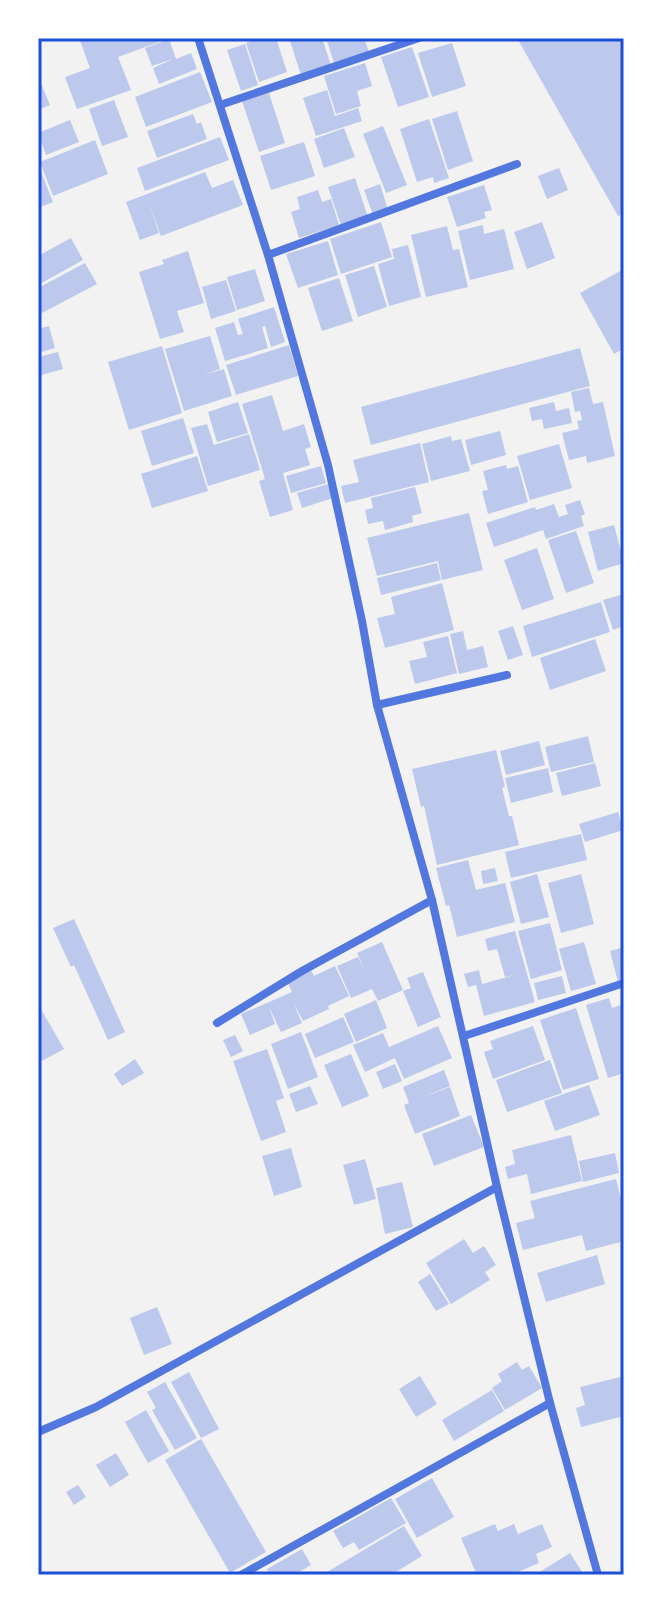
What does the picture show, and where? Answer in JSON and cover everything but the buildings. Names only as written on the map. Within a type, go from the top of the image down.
[{"type":"street","points":[[198,38],[268,255],[328,465],[377,705],[432,900],[550,1403],[598,1575]]},
{"type":"street","points":[[220,105],[419,38]]},
{"type":"street","points":[[268,255],[517,164]]},
{"type":"street","points":[[377,705],[507,675]]},
{"type":"street","points":[[217,1023],[302,971],[432,900]]},
{"type":"street","points":[[464,1036],[624,983]]},
{"type":"street","points":[[38,1432],[96,1407],[497,1187]]},
{"type":"street","points":[[241,1575],[550,1403]]}]
